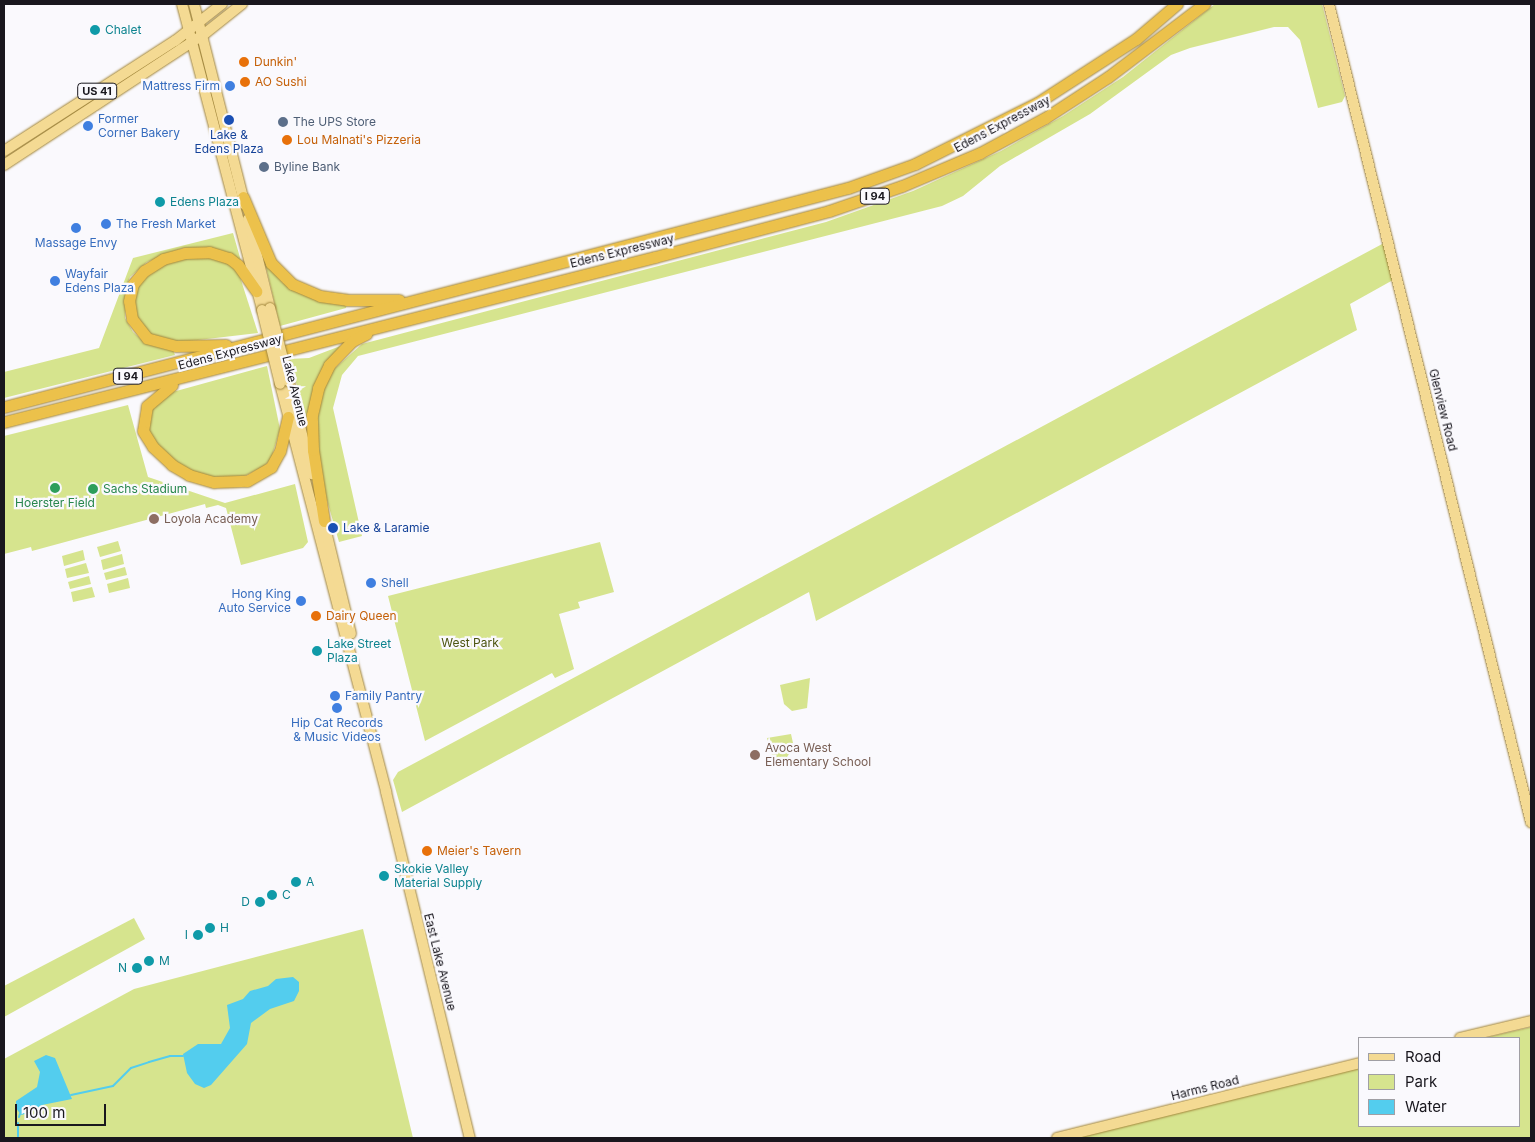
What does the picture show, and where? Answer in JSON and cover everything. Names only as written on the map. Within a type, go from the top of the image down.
[{"type":"highway","name":"Edens Expressway","points":[[4,407],[839,191],[915,164],[1037,103],[1136,39],[1178,4]]},
{"type":"highway","name":"Edens Expressway","points":[[4,422],[182,379],[386,324],[829,211],[902,186],[980,153],[1045,118],[1108,77],[1204,4]]},
{"type":"highway","points":[[243,197],[270,263],[292,284],[320,296],[347,300],[423,298]]},
{"type":"highway","points":[[252,344],[201,347],[154,342],[135,327],[129,301],[133,284],[144,271],[164,259],[185,253],[209,252],[229,258],[247,276],[256,291]]},
{"type":"highway","points":[[324,521],[313,442],[312,414],[318,388],[329,365],[352,341],[386,324]]},
{"type":"highway","points":[[182,379],[153,398],[142,423],[153,447],[189,475],[226,484],[256,477],[276,460],[288,417]]},
{"type":"main road","name":"Lake Avenue","points":[[182,4],[256,291],[266,309]]},
{"type":"main road","name":"Lake Avenue","points":[[194,4],[243,197],[266,309],[324,521],[368,702],[377,755]]},
{"type":"main road","name":"US 41","points":[[4,151],[188,30],[222,4]]},
{"type":"main road","name":"US 41","points":[[4,166],[203,36],[242,4]]},
{"type":"main road","name":"Glenview Road","points":[[1329,4],[1531,822]]},
{"type":"main road","name":"Lake Avenue","points":[[285,383],[288,417],[386,792]]},
{"type":"main road","name":"East Lake Avenue","points":[[386,792],[470,1138]]},
{"type":"main road","points":[[1464,1037],[1531,1021]]},
{"type":"main road","name":"Harms Road","points":[[1057,1138],[1358,1063]]},
{"type":"green space","points":[[1215,4],[1322,4],[1345,96],[1342,102],[1318,108],[1300,40],[1288,27],[1274,27],[1190,48],[1171,55],[1090,114],[1000,166],[963,196],[942,206],[358,356],[342,375],[333,408],[362,536],[339,542],[320,476],[316,413],[324,384],[333,370],[362,344],[826,222],[913,191],[1001,151],[1063,116],[1123,77]]},
{"type":"green space","points":[[233,233],[241,261],[183,248],[147,262],[130,277],[126,287],[125,318],[133,332],[145,343],[173,350],[175,355],[4,398],[4,372],[99,348],[133,258]]},
{"type":"green space","points":[[1384,243],[1393,280],[1350,304],[1357,330],[816,621],[809,592],[402,812],[393,780],[398,772]]},
{"type":"green space","points":[[206,256],[232,265],[240,277],[258,333],[181,342],[158,338],[144,330],[133,310],[134,293],[143,279],[173,260]]},
{"type":"green space","points":[[265,263],[283,283],[347,304],[346,308],[280,326]]},
{"type":"green space","points":[[343,345],[308,422],[289,359],[309,358]]},
{"type":"green space","points":[[267,366],[280,429],[271,459],[263,467],[242,477],[217,478],[192,472],[163,453],[148,430],[152,406],[169,393]]},
{"type":"green space","name":"Sachs Stadium","points":[[128,405],[148,477],[225,503],[295,484],[308,542],[303,548],[241,565],[226,508],[218,505],[206,508],[205,504],[32,551],[31,547],[4,554],[4,436]]},
{"type":"green space","points":[[118,541],[121,551],[100,557],[97,547]]},
{"type":"green space","name":"West Park","points":[[600,542],[614,592],[578,602],[580,608],[559,614],[574,669],[555,678],[552,673],[425,741],[388,596]]},
{"type":"green space","points":[[83,550],[85,560],[64,566],[62,556]]},
{"type":"green space","points":[[122,554],[124,564],[103,570],[101,560]]},
{"type":"green space","points":[[86,563],[89,573],[67,578],[65,569]]},
{"type":"green space","points":[[125,567],[127,575],[106,580],[104,573]]},
{"type":"green space","points":[[89,576],[91,584],[70,589],[68,582]]},
{"type":"green space","points":[[128,578],[130,588],[109,593],[107,584]]},
{"type":"green space","points":[[92,587],[95,597],[73,602],[71,592]]},
{"type":"green space","points":[[810,678],[807,708],[792,711],[784,704],[780,685]]},
{"type":"green space","points":[[791,734],[793,743],[788,744],[789,754],[783,763],[779,764],[773,759],[767,738]]},
{"type":"green space","points":[[134,918],[145,939],[4,1017],[4,986]]},
{"type":"green space","points":[[363,929],[413,1138],[4,1138],[4,1059],[134,989]]},
{"type":"green space","points":[[1531,1027],[1531,1138],[1075,1138],[1358,1068],[1358,1127],[1520,1127],[1520,1037],[1488,1037]]},
{"type":"water","points":[[293,977],[299,982],[299,991],[294,1001],[270,1009],[251,1023],[247,1044],[211,1085],[204,1088],[195,1084],[187,1073],[183,1054],[198,1044],[221,1044],[230,1028],[227,1005],[243,999],[250,991],[268,986],[276,979]]},
{"type":"water","points":[[46,1055],[55,1058],[72,1099],[42,1105],[29,1113],[21,1115],[16,1108],[16,1101],[37,1087],[40,1072],[34,1061]]},
{"type":"waterway","points":[[71,1095],[113,1086],[131,1068],[170,1056],[183,1056]]},
{"type":"waterway","points":[[18,1123],[18,1138]]},
{"type":"place","name":"Chalet","points":[[95,30]]},
{"type":"place","name":"Dunkin'","points":[[244,62]]},
{"type":"place","name":"AO Sushi","points":[[245,82]]},
{"type":"place","name":"Mattress Firm","points":[[230,86]]},
{"type":"place","name":"Lake & Edens Plaza","points":[[229,120]]},
{"type":"place","name":"The UPS Store","points":[[283,122]]},
{"type":"place","name":"Former Corner Bakery","points":[[88,126]]},
{"type":"place","name":"Lou Malnati's Pizzeria","points":[[287,140]]},
{"type":"place","name":"Byline Bank","points":[[264,167]]},
{"type":"place","name":"Edens Plaza","points":[[160,202]]},
{"type":"place","name":"The Fresh Market","points":[[106,224]]},
{"type":"place","name":"Massage Envy","points":[[76,228]]},
{"type":"place","name":"Wayfair Edens Plaza","points":[[55,281]]},
{"type":"place","name":"Hoerster Field","points":[[55,488]]},
{"type":"place","name":"Sachs Stadium","points":[[93,489]]},
{"type":"place","name":"Loyola Academy","points":[[154,519]]},
{"type":"place","name":"Lake & Laramie","points":[[333,528]]},
{"type":"place","name":"Shell","points":[[371,583]]},
{"type":"place","name":"Hong King Auto Service","points":[[301,601]]},
{"type":"place","name":"Dairy Queen","points":[[316,616]]},
{"type":"place","name":"Lake Street Plaza","points":[[317,651]]},
{"type":"place","name":"Family Pantry","points":[[335,696]]},
{"type":"place","name":"Hip Cat Records & Music Videos","points":[[337,708]]},
{"type":"place","name":"Avoca West Elementary School","points":[[755,755]]},
{"type":"place","name":"Meier's Tavern","points":[[427,851]]},
{"type":"place","name":"Skokie Valley Material Supply","points":[[384,876]]},
{"type":"place","name":"A","points":[[296,882]]},
{"type":"place","name":"C","points":[[272,895]]},
{"type":"place","name":"D","points":[[260,902]]},
{"type":"place","name":"H","points":[[210,928]]},
{"type":"place","name":"I","points":[[198,935]]},
{"type":"place","name":"M","points":[[149,961]]},
{"type":"place","name":"N","points":[[137,968]]}]
